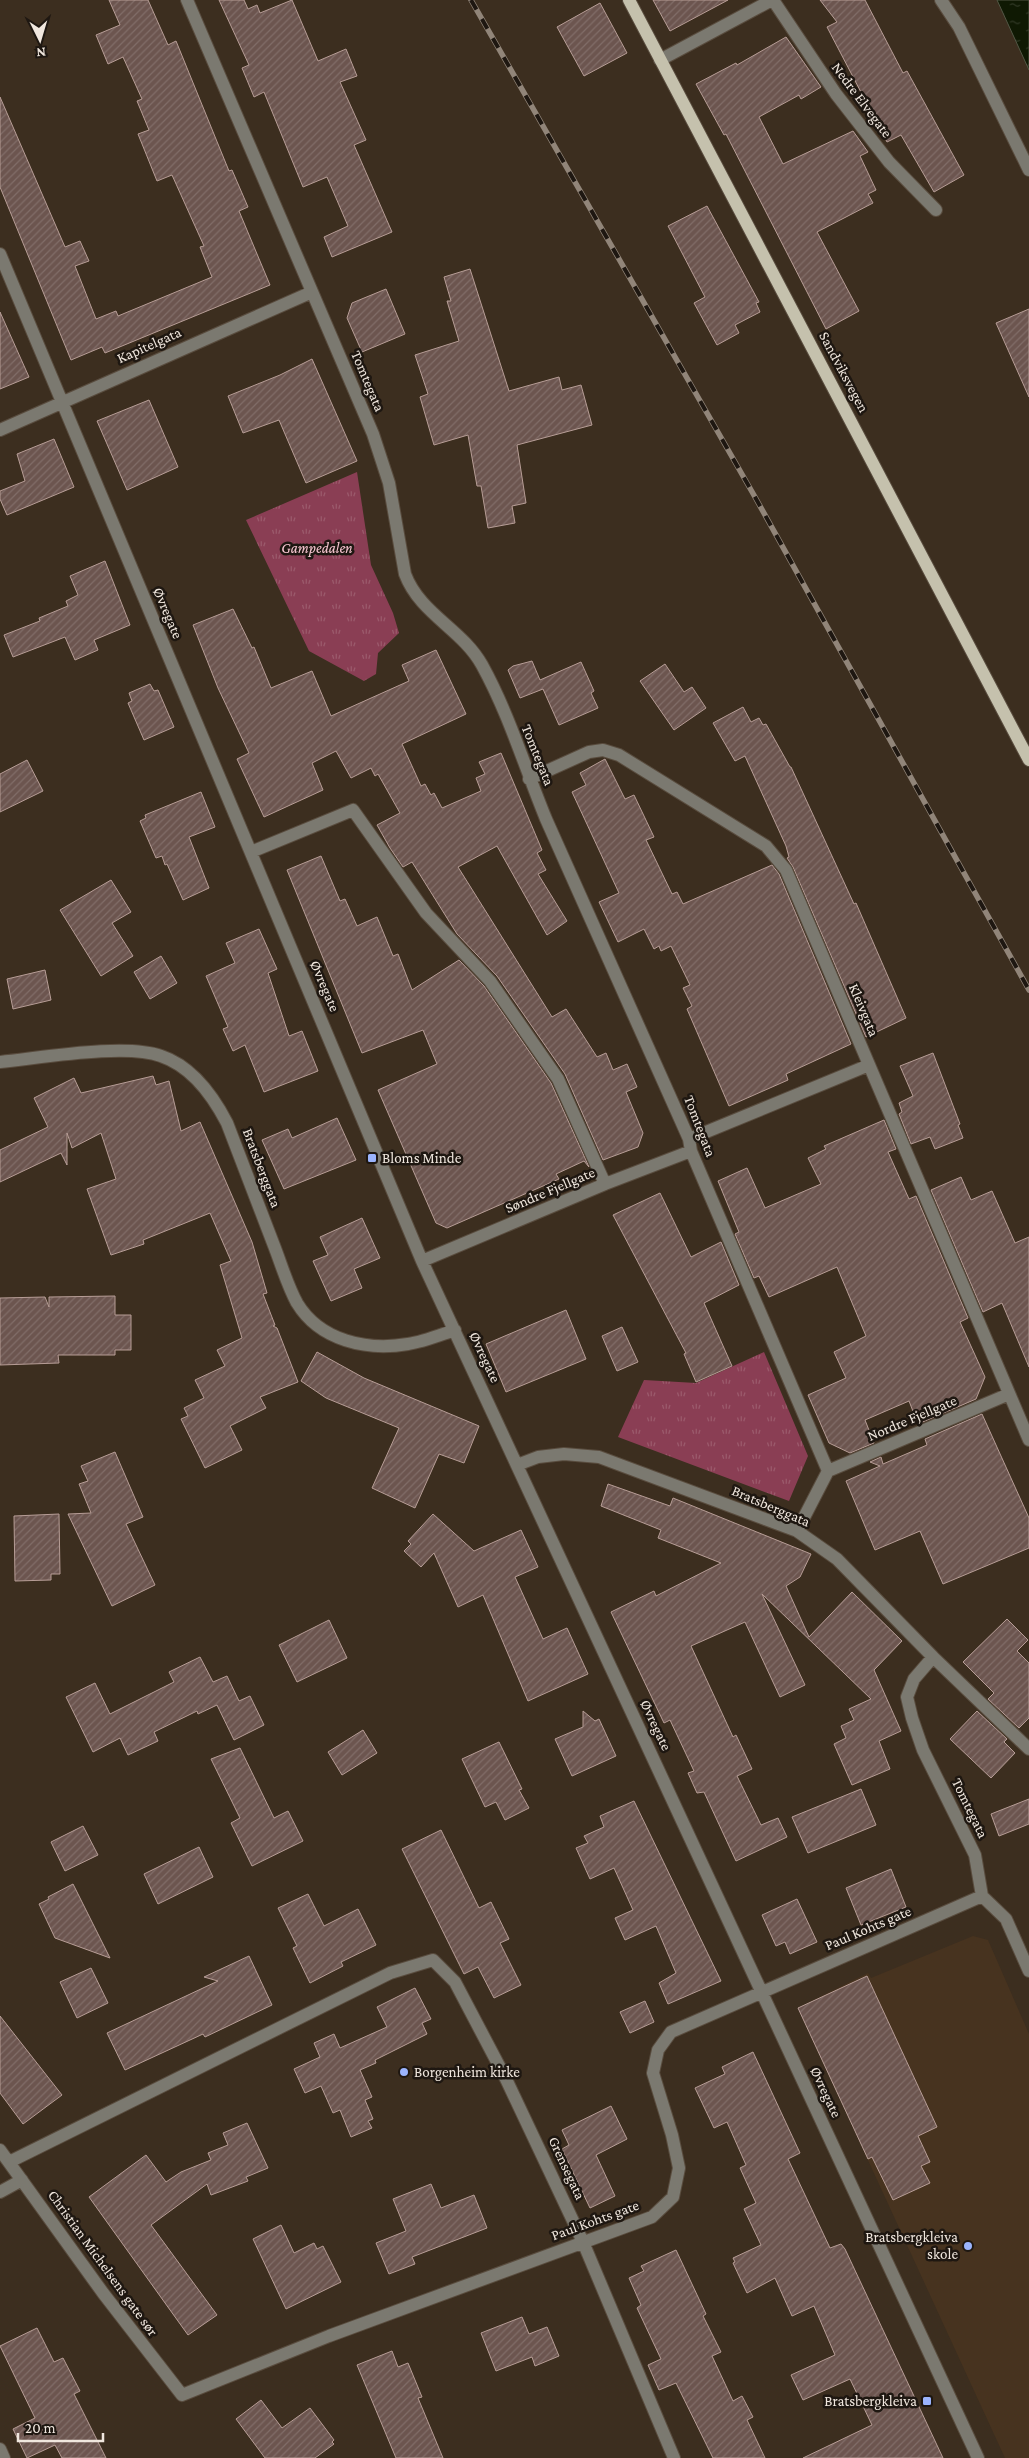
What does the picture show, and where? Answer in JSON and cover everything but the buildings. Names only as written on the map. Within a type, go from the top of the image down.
[{"type":"main road","name":"Sandviksvegen","points":[[629,0],[1029,760]]},
{"type":"street","name":"Tomtegata","points":[[187,0],[384,463],[410,587],[428,611],[469,647],[482,664],[498,698],[529,779],[690,1145],[828,1471]]},
{"type":"street","points":[[660,60],[772,0]]},
{"type":"street","name":"Nedre Elvegate","points":[[772,0],[836,94],[889,162],[936,210]]},
{"type":"street","points":[[941,0],[958,27],[1029,170]]},
{"type":"street","name":"Øvregate","points":[[0,254],[422,1261],[978,2458]]},
{"type":"street","name":"Kapitelgata","points":[[0,430],[312,292]]},
{"type":"street","name":"Kleivgata","points":[[529,779],[589,752],[603,750],[619,755],[766,846],[786,870],[1029,1440]]},
{"type":"street","points":[[251,852],[352,810],[426,913],[490,981],[558,1079],[605,1184]]},
{"type":"street","name":"Bratsberggata","points":[[0,1062],[129,1050],[161,1056],[176,1063],[204,1088],[218,1105],[227,1123],[290,1286],[306,1314],[329,1333],[346,1342],[365,1345],[388,1346],[410,1344],[455,1330]]},
{"type":"street","name":"Søndre Fjellgate","points":[[422,1261],[605,1184],[869,1064]]},
{"type":"street","name":"Nordre Fjellgate","points":[[828,1471],[1009,1394]]},
{"type":"street","name":"Bratsberggata","points":[[517,1464],[538,1456],[564,1454],[599,1457],[797,1531],[837,1559],[933,1657],[1029,1748]]},
{"type":"street","points":[[797,1531],[828,1471]]},
{"type":"street","name":"Tomtegata","points":[[933,1657],[914,1679],[908,1697],[910,1711],[923,1750],[975,1855],[982,1896]]},
{"type":"street","points":[[982,1896],[1006,1919],[1029,1971]]},
{"type":"street","name":"Paul Kohts gate","points":[[182,2395],[329,2336],[652,2217],[673,2197],[679,2168],[672,2135],[653,2073],[658,2050],[671,2032],[982,1896]]},
{"type":"street","name":"Grensegata","points":[[9,2162],[390,1973],[432,1960],[455,1982],[460,1990],[506,2079],[583,2242],[674,2458]]},
{"type":"street","name":"Christian Michelsens gate sør","points":[[0,2150],[103,2293],[182,2395]]},
{"type":"street","points":[[0,2192],[22,2180]]},
{"type":"street","points":[[0,2449],[4,2458]]},
{"type":"shaded area","name":"Bratsbergkleiva skole","points":[[973,1936],[988,1940],[1029,2034],[1029,2458],[1005,2458],[798,2008],[868,1973],[871,1978]]},
{"type":"green space","name":"Gampedalen","points":[[357,472],[371,565],[393,613],[399,633],[378,653],[376,674],[364,681],[309,651],[246,520]]},
{"type":"green space","points":[[764,1352],[808,1456],[789,1501],[618,1437],[644,1380],[696,1383]]},
{"type":"water","points":[[997,0],[1029,0],[1029,70]]},
{"type":"railway","points":[[471,0],[755,497],[1029,990]]},
{"type":"place","name":"Bloms Minde","points":[[372,1158]]},
{"type":"place","name":"Borgenheim kirke","points":[[404,2072]]},
{"type":"place","name":"Bratsbergkleiva skole","points":[[968,2246]]},
{"type":"place","name":"Bratsbergkleiva","points":[[927,2401]]}]
